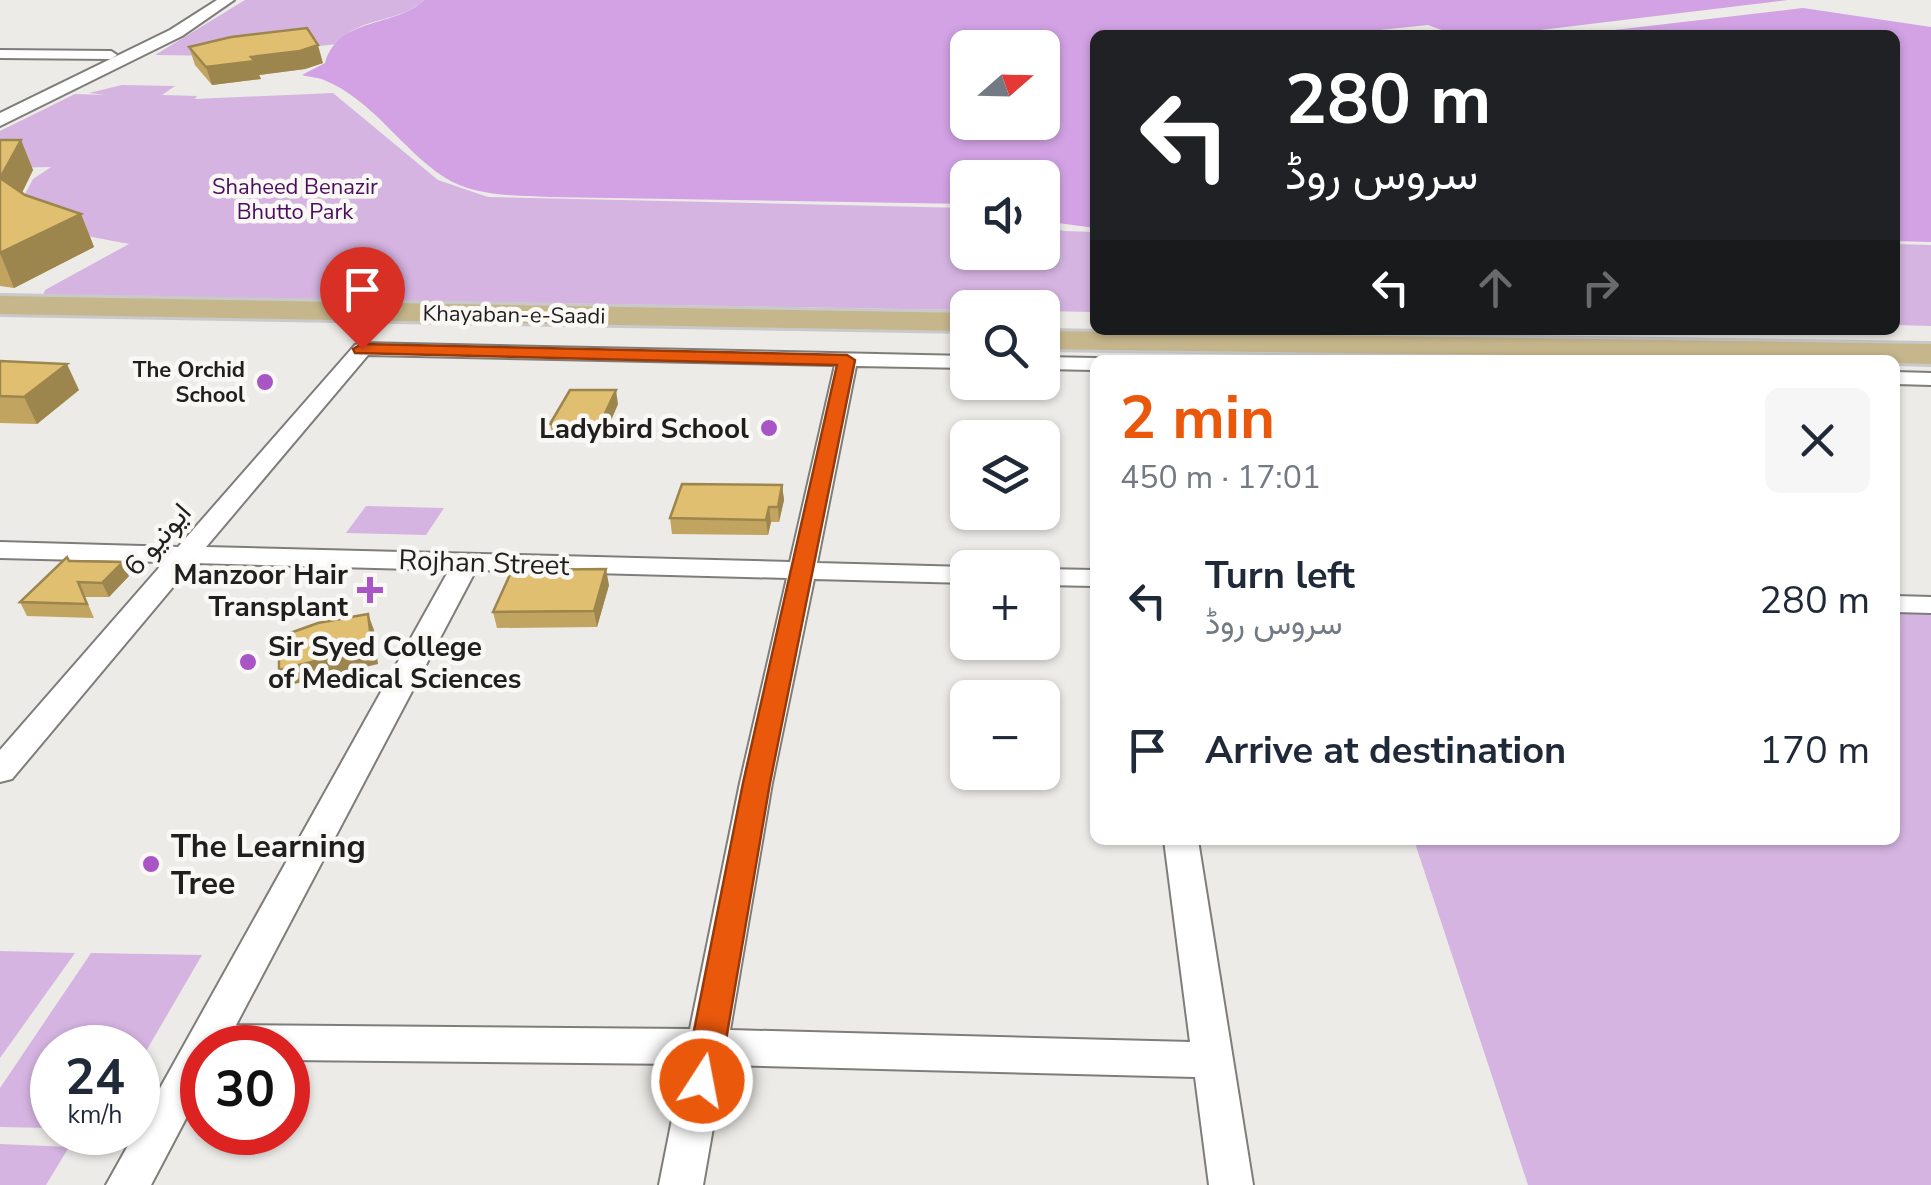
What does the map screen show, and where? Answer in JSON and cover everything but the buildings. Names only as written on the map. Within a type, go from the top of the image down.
[{"type":"main road","points":[[0,108],[111,55],[147,43],[207,0]]},
{"type":"main road","points":[[0,120],[227,0]]},
{"type":"main road","name":"Khayaban-e-Saadi","points":[[0,305],[950,322]]},
{"type":"main road","points":[[1060,323],[1090,324]]},
{"type":"main road","name":"Khayaban-e-Saadi","points":[[0,327],[950,340]]},
{"type":"main road","points":[[1703,335],[1931,339]]},
{"type":"main road","points":[[1060,340],[1671,354],[1931,354]]},
{"type":"street","points":[[0,54],[111,55]]},
{"type":"street","name":"ایونیو 6","points":[[0,771],[362,349],[847,360]]},
{"type":"street","points":[[680,1185],[756,783],[847,360],[950,362]]},
{"type":"street","points":[[1060,364],[1090,364]]},
{"type":"street","points":[[1900,378],[1931,378]]},
{"type":"street","name":"Rojhan Street","points":[[0,550],[950,575]]},
{"type":"street","points":[[215,1025],[467,562]]},
{"type":"street","points":[[1060,577],[1090,578]]},
{"type":"street","points":[[1900,604],[1931,605]]},
{"type":"street","points":[[1182,845],[1230,1185]]},
{"type":"street","points":[[310,1046],[708,1046],[1211,1060]]},
{"type":"street","points":[[128,1185],[180,1090]]},
{"type":"green space","points":[[245,0],[424,0],[404,13],[356,29],[337,44],[231,56],[155,55]]},
{"type":"green space","name":"Shaheed Benazir Bhutto Park","points":[[122,85],[175,86],[162,95],[197,96],[195,99],[333,93],[438,180],[488,197],[950,208],[950,270],[1060,270],[1060,230],[1090,232],[1090,312],[1060,311],[1060,290],[950,290],[950,310],[43,295],[45,290],[129,244],[71,233],[19,205],[33,179],[51,167],[0,168],[0,131],[75,94],[106,95],[89,93]]},
{"type":"green space","points":[[1900,244],[1931,245],[1931,326],[1900,325]]},
{"type":"green space","points":[[366,506],[444,508],[426,535],[346,533]]},
{"type":"green space","points":[[1900,604],[1931,605],[1931,1185],[1528,1185],[1416,845],[1900,845]]},
{"type":"green space","points":[[0,951],[75,953],[0,1058]]},
{"type":"green space","points":[[91,953],[202,955],[160,1027],[42,1025]]},
{"type":"green space","points":[[30,1043],[30,1128],[0,1127],[0,1088]]},
{"type":"green space","points":[[0,1144],[30,1145],[30,1155],[64,1155],[46,1185],[0,1185]]},
{"type":"shaded area","points":[[424,0],[1788,0],[1540,30],[1442,30],[1428,25],[1380,30],[1090,30],[1090,227],[1060,223],[1060,160],[950,160],[950,204],[549,197],[495,194],[469,188],[429,166],[357,99],[321,79],[302,75],[325,63],[342,37],[399,15]]},
{"type":"shaded area","points":[[1803,8],[1931,27],[1931,242],[1900,241],[1900,30],[1614,30]]},
{"type":"place","name":"The Orchid School","points":[[265,382]]},
{"type":"place","name":"Ladybird School","points":[[769,428]]},
{"type":"place","name":"Manzoor Hair Transplant","points":[[370,590]]},
{"type":"place","name":"Sir Syed College of Medical Sciences","points":[[248,662]]},
{"type":"place","name":"The Learning Tree","points":[[151,864]]},
{"type":"route","points":[[362,349],[847,360],[756,783],[702,1081]]}]
